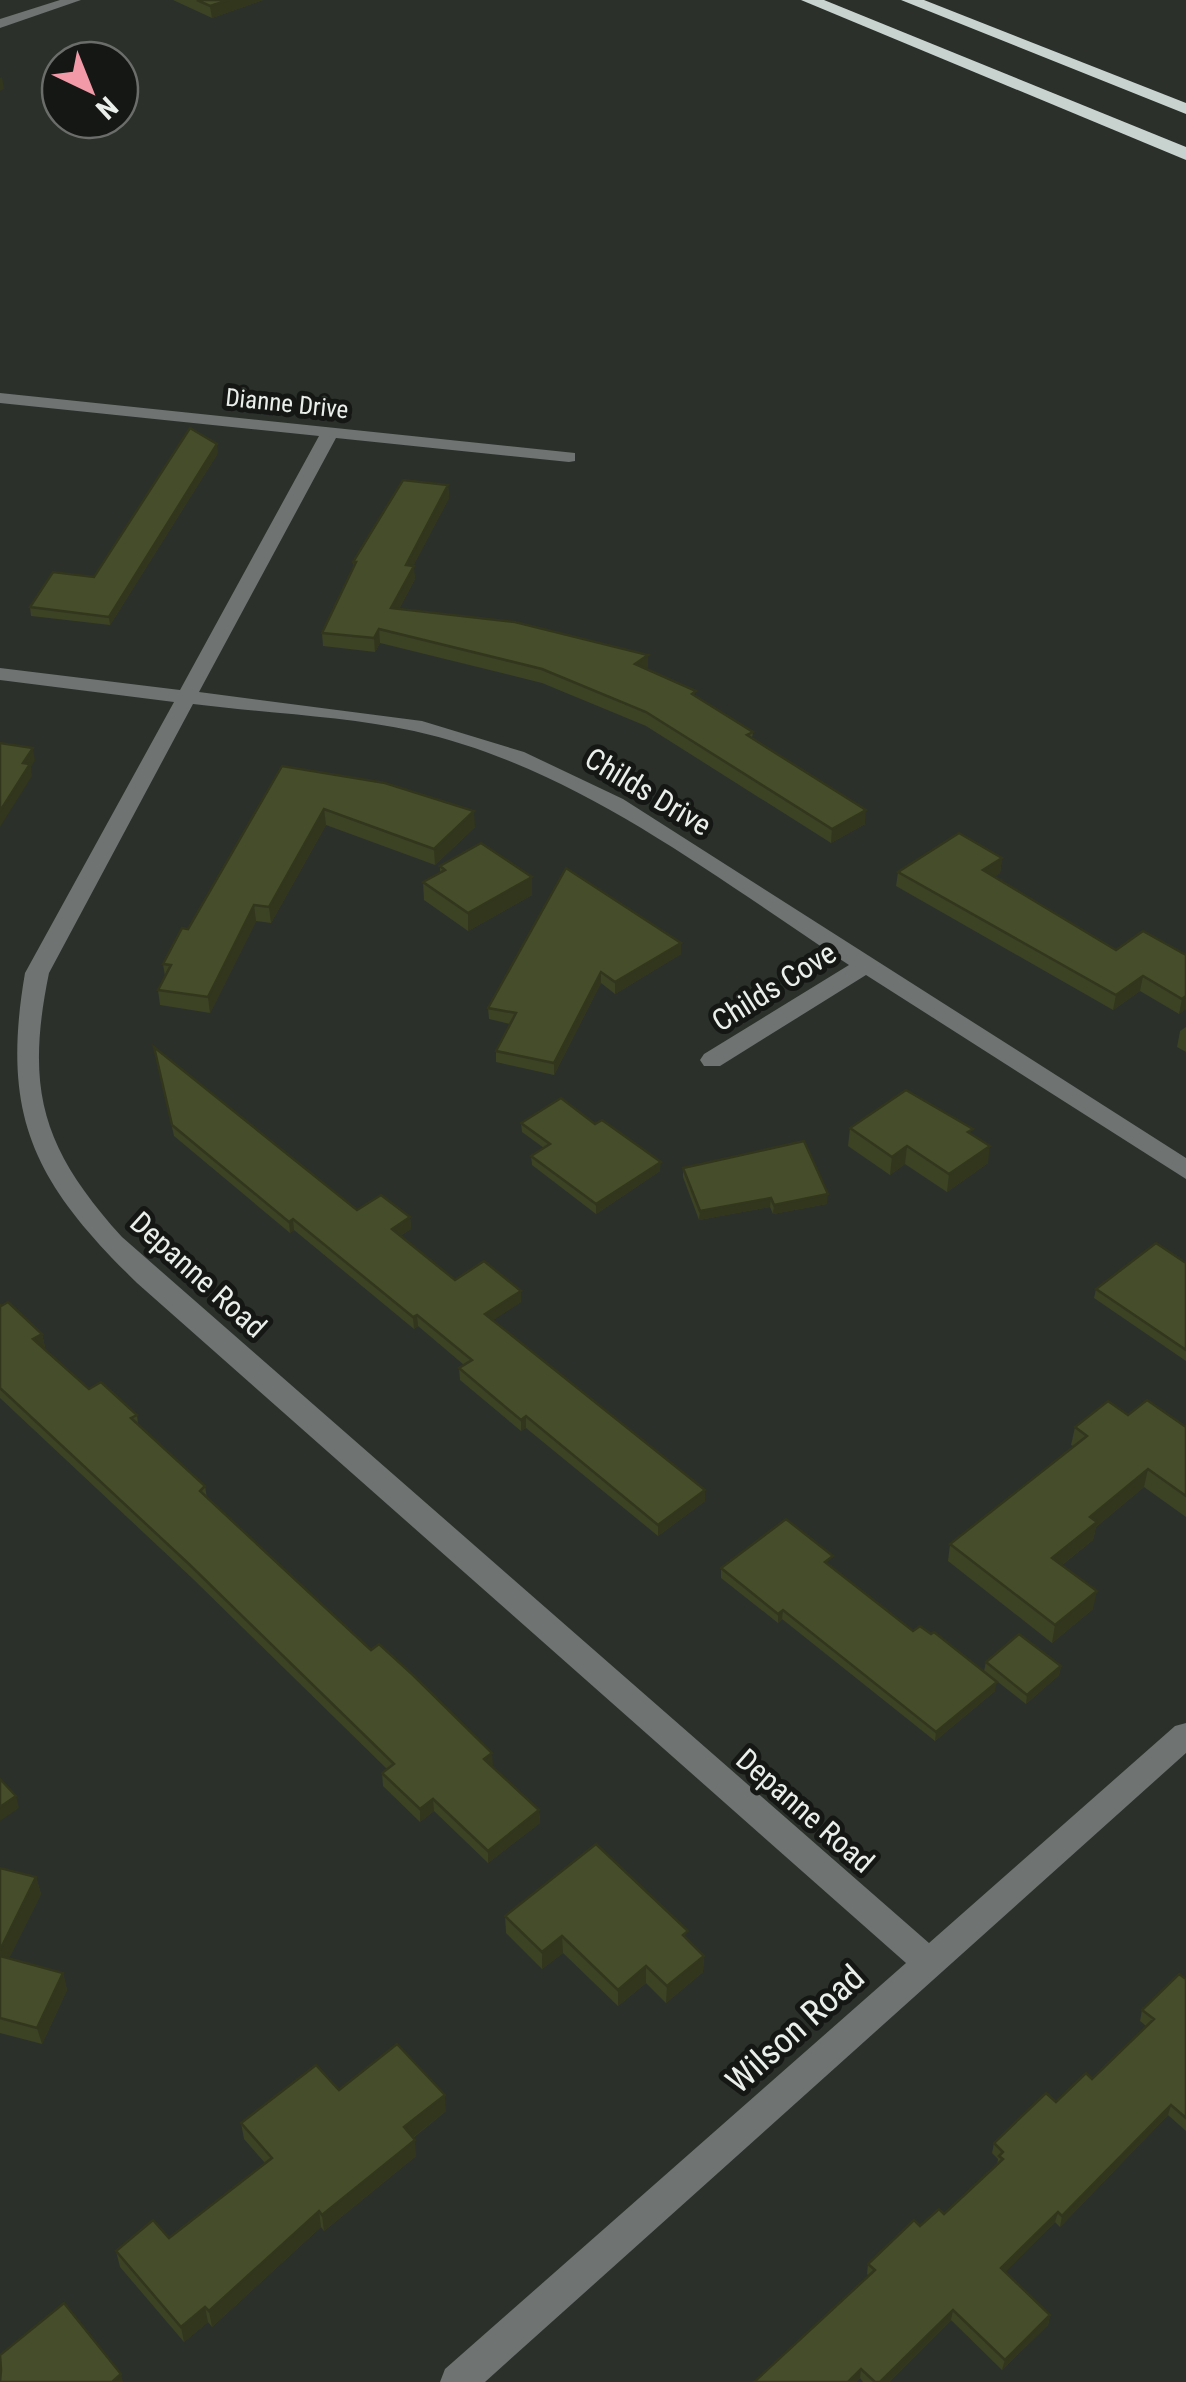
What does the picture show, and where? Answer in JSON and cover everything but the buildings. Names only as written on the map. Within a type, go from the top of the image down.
[{"type":"highway","points":[[809,0],[1186,154]]},
{"type":"highway","points":[[909,0],[1186,109]]},
{"type":"street","points":[[0,24],[74,0]]},
{"type":"street","name":"Dianne Drive","points":[[0,398],[569,458]]},
{"type":"street","name":"Depanne Road","points":[[330,433],[37,973],[20,1014],[16,1073],[25,1117],[42,1160],[98,1229],[146,1276],[930,1964]]},
{"type":"street","name":"Childs Drive","points":[[0,674],[415,725],[517,756],[615,804],[1186,1170]]},
{"type":"street","name":"Childs Cove","points":[[712,1060],[867,964]]},
{"type":"street","name":"Wilson Road","points":[[458,2382],[1186,1735]]}]
